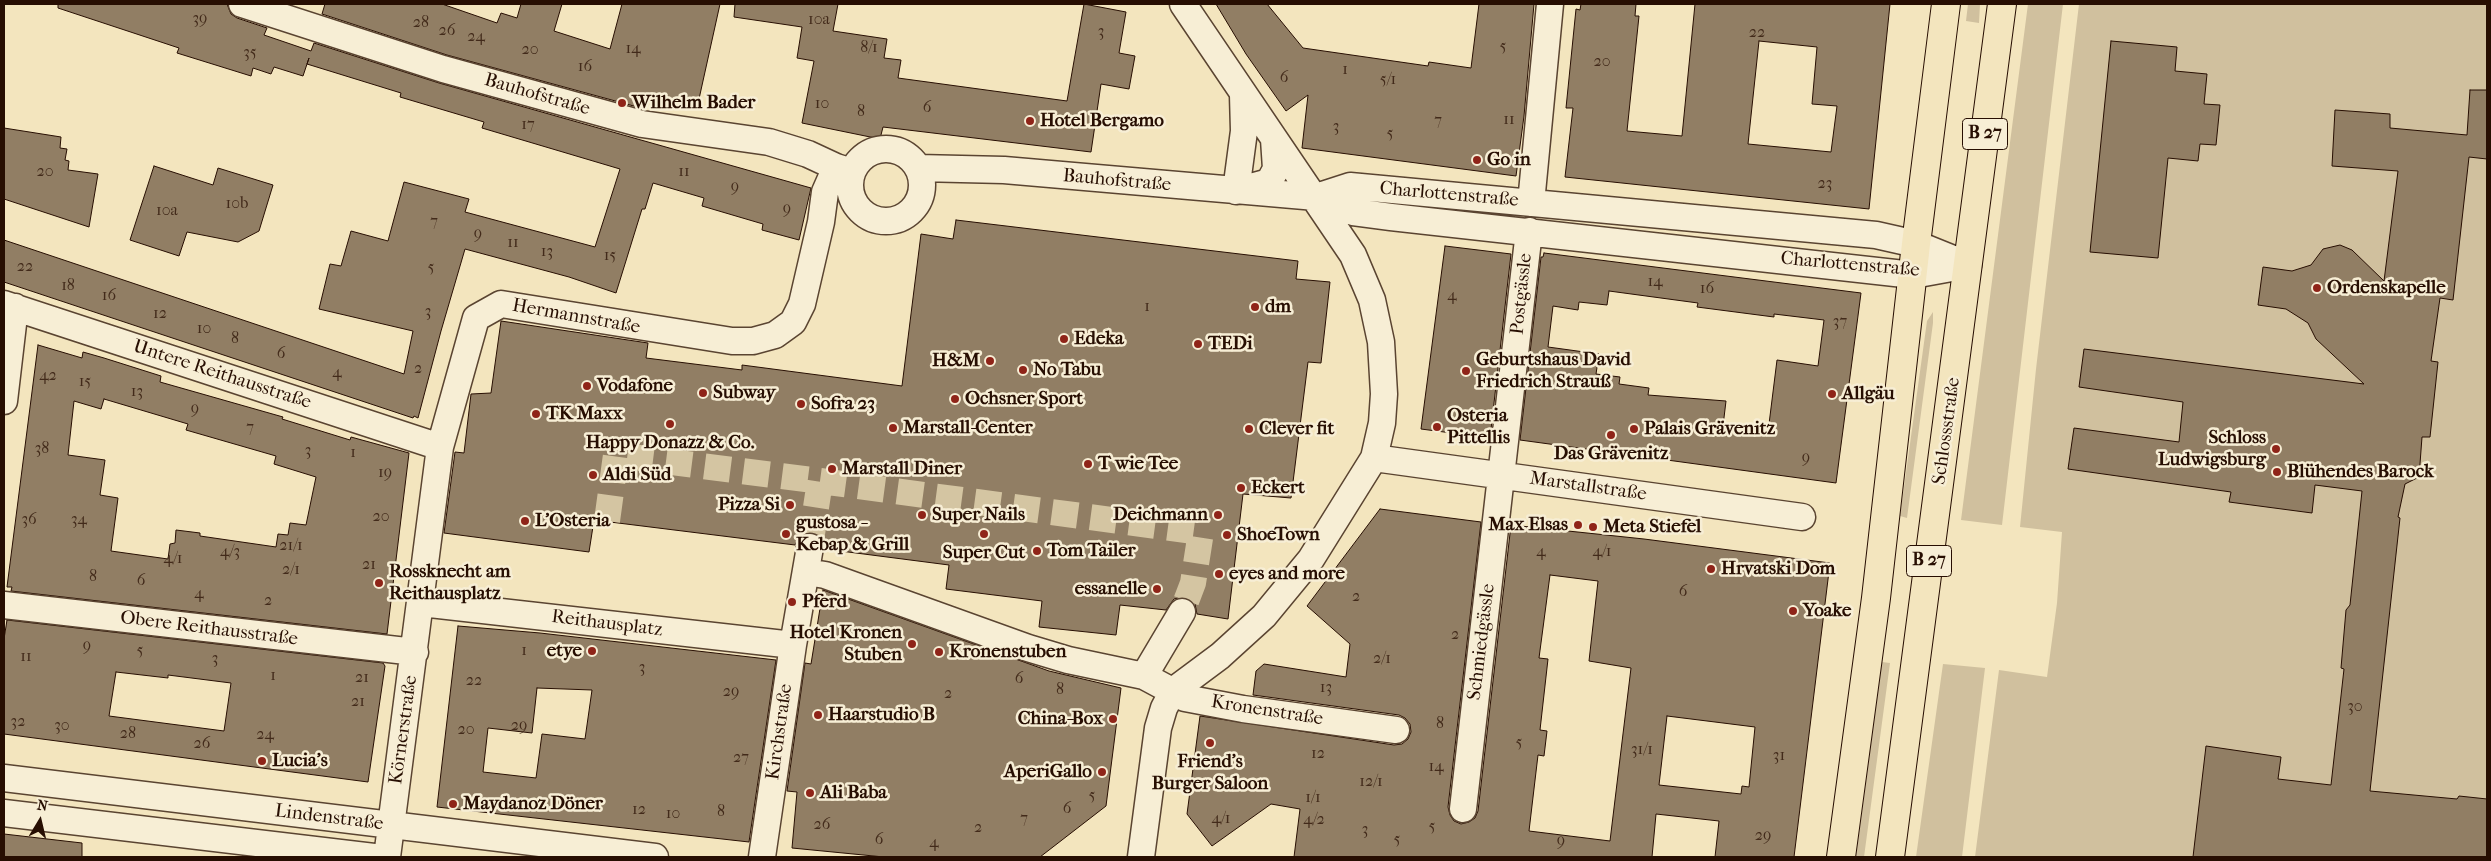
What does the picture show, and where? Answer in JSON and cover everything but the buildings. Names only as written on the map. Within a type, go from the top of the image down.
[{"type":"main road","name":"B 27","points":[[1841,857],[1876,598],[1916,244],[1946,4]]},
{"type":"main road","name":"Schlossstraße","points":[[1890,857],[2002,4]]},
{"type":"street","name":"Bauhofstraße","points":[[242,4],[443,69],[642,124],[769,142],[808,154],[844,169]]},
{"type":"street","points":[[1141,857],[1158,728],[1164,708],[1173,691],[1220,656],[1264,616],[1311,559],[1374,458],[1382,423],[1384,394],[1381,342],[1372,300],[1353,255],[1316,197],[1243,95],[1183,4]]},
{"type":"street","points":[[1531,203],[1550,4]]},
{"type":"street","points":[[1243,95],[1244,131],[1236,192],[1269,182],[1276,169],[1274,139]]},
{"type":"street","points":[[890,149],[911,159],[918,168],[922,180],[922,192],[917,203],[910,212],[900,218],[888,221],[876,220],[856,206],[844,169],[858,162],[867,154],[878,150],[890,149]]},
{"type":"street","name":"Bauhofstraße","points":[[918,168],[1004,170],[1236,192],[1316,197]]},
{"type":"street","name":"Hermannstraße","points":[[421,602],[440,447],[476,318],[501,304],[732,341],[752,341],[775,335],[793,322],[802,304],[821,222],[825,192],[844,169]]},
{"type":"street","name":"Charlottenstraße","points":[[1316,197],[1350,186],[1876,236],[1916,244],[1968,265]]},
{"type":"street","name":"Charlottenstraße","points":[[1316,197],[1353,212],[1913,274],[1968,265]]},
{"type":"street","name":"Postgässle","points":[[1501,475],[1529,231]]},
{"type":"street","points":[[4,401],[10,306]]},
{"type":"street","name":"Untere Reithausstraße","points":[[10,306],[440,447]]},
{"type":"street","name":"Marstallstraße","points":[[1374,458],[1802,516]]},
{"type":"street","name":"Schmiedgässle","points":[[1462,809],[1501,475]]},
{"type":"street","name":"Kronenstraße","points":[[808,560],[825,574],[1028,648],[1068,660],[1144,676],[1185,698],[1396,730]]},
{"type":"street","name":"Kirchstraße","points":[[762,857],[793,646],[808,560]]},
{"type":"street","name":"Reithausplatz","points":[[421,602],[793,646]]},
{"type":"street","name":"Körnerstraße","points":[[387,857],[421,602]]},
{"type":"street","name":"Obere Reithausstraße","points":[[4,605],[415,652]]},
{"type":"street","points":[[1144,676],[1182,612]]},
{"type":"street","name":"Lindenstraße","points":[[4,778],[655,857]]},
{"type":"street","name":"Lindenstraße","points":[[4,813],[374,857]]},
{"type":"shaded area","points":[[1968,4],[1980,4],[1979,23],[1966,21]]},
{"type":"shaded area","points":[[2028,4],[2063,4],[2002,525],[1961,520]]},
{"type":"shaded area","name":"Blühendes Barock","points":[[2079,4],[2487,4],[2487,857],[1975,857],[1999,670],[2047,677],[2057,603],[2062,532],[2020,527],[2036,369]]},
{"type":"shaded area","points":[[1933,312],[1907,518],[1900,516],[1927,321]]},
{"type":"shaded area","points":[[1882,662],[1890,663],[1864,857],[1856,857]]},
{"type":"shaded area","points":[[1943,664],[1985,668],[1962,857],[1916,857]]},
{"type":"tunnel","points":[[607,521],[616,455],[820,481],[810,547]]},
{"type":"tunnel","points":[[820,481],[1201,532],[1193,583],[1182,612]]},
{"type":"place","name":"Wilhelm Bader","points":[[622,103]]},
{"type":"place","name":"Hotel Bergamo","points":[[1030,121]]},
{"type":"place","name":"Go in","points":[[1477,160]]},
{"type":"place","name":"Ordenskapelle","points":[[2317,288]]},
{"type":"place","name":"dm","points":[[1255,307]]},
{"type":"place","name":"Edeka","points":[[1064,339]]},
{"type":"place","name":"TEDi","points":[[1198,344]]},
{"type":"place","name":"H&M","points":[[990,361]]},
{"type":"place","name":"No Tabu","points":[[1023,370]]},
{"type":"place","name":"Geburtshaus David Friedrich Strauß","points":[[1466,371]]},
{"type":"place","name":"Vodafone","points":[[587,386]]},
{"type":"place","name":"Subway","points":[[703,393]]},
{"type":"place","name":"Allgäu","points":[[1832,394]]},
{"type":"place","name":"Ochsner Sport","points":[[955,399]]},
{"type":"place","name":"Sofra 23","points":[[801,404]]},
{"type":"place","name":"TK Maxx","points":[[536,414]]},
{"type":"place","name":"Happy Donazz & Co.","points":[[670,424]]},
{"type":"place","name":"Osteria Pittellis","points":[[1437,427]]},
{"type":"place","name":"Marstall-Center","points":[[893,428]]},
{"type":"place","name":"Clever fit","points":[[1249,429]]},
{"type":"place","name":"Palais Grävenitz","points":[[1634,429]]},
{"type":"place","name":"Das Grävenitz","points":[[1611,435]]},
{"type":"place","name":"Schloss Ludwigsburg","points":[[2276,449]]},
{"type":"place","name":"T wie Tee","points":[[1088,464]]},
{"type":"place","name":"Marstall Diner","points":[[832,469]]},
{"type":"place","name":"Blühendes Barock","points":[[2277,472]]},
{"type":"place","name":"Aldi Süd","points":[[593,475]]},
{"type":"place","name":"Eckert","points":[[1241,488]]},
{"type":"place","name":"Pizza Si","points":[[790,505]]},
{"type":"place","name":"Super Nails","points":[[922,515]]},
{"type":"place","name":"Deichmann","points":[[1218,515]]},
{"type":"place","name":"L'Osteria","points":[[525,521]]},
{"type":"place","name":"Max Elsas","points":[[1578,525]]},
{"type":"place","name":"Meta Stiefel","points":[[1593,527]]},
{"type":"place","name":"gustosa - Kebap & Grill","points":[[786,534]]},
{"type":"place","name":"Super Cut","points":[[984,534]]},
{"type":"place","name":"ShoeTown","points":[[1227,535]]},
{"type":"place","name":"Tom Tailer","points":[[1037,551]]},
{"type":"place","name":"Hrvatski Dom","points":[[1711,569]]},
{"type":"place","name":"eyes and more","points":[[1219,574]]},
{"type":"place","name":"Rossknecht am Reithausplatz","points":[[379,583]]},
{"type":"place","name":"essanelle","points":[[1157,589]]},
{"type":"place","name":"Pferd","points":[[792,602]]},
{"type":"place","name":"Yoake","points":[[1793,611]]},
{"type":"place","name":"Hotel Kronen Stuben","points":[[912,644]]},
{"type":"place","name":"etye","points":[[592,651]]},
{"type":"place","name":"Kronenstuben","points":[[939,652]]},
{"type":"place","name":"Haarstudio B","points":[[818,715]]},
{"type":"place","name":"China-Box","points":[[1113,719]]},
{"type":"place","name":"Friend's Burger Saloon","points":[[1210,743]]},
{"type":"place","name":"Lucia's","points":[[262,761]]},
{"type":"place","name":"AperiGallo","points":[[1102,772]]},
{"type":"place","name":"Ali Baba","points":[[810,793]]},
{"type":"place","name":"Maydanoz Döner","points":[[453,804]]}]
